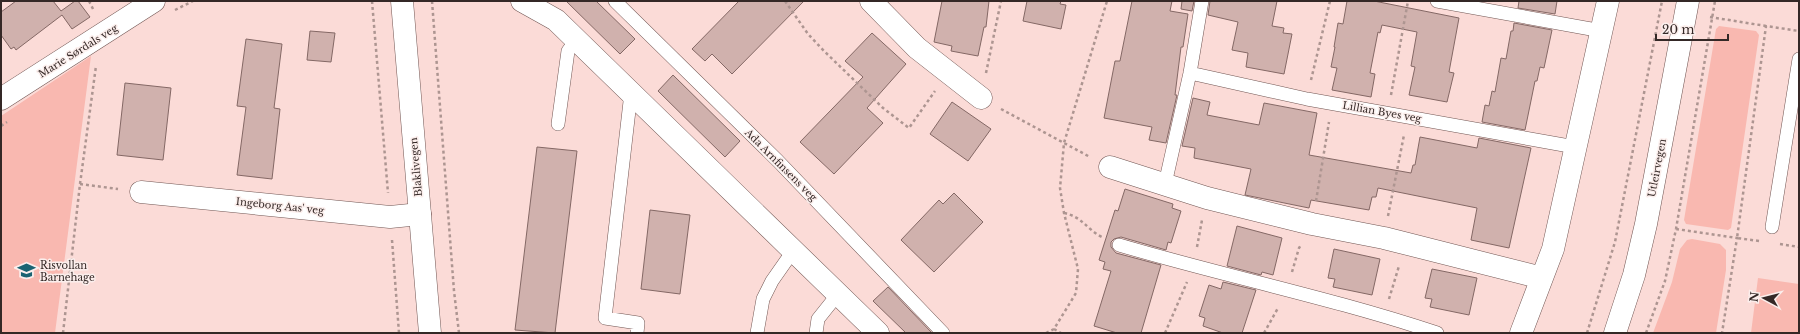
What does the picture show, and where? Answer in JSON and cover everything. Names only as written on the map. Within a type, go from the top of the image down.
[{"type":"street","name":"Marie Sørdals veg","points":[[1,99],[103,36],[154,1]]},
{"type":"street","name":"Blaklivegen","points":[[402,1],[430,333]]},
{"type":"street","points":[[522,1],[556,20],[878,333]]},
{"type":"street","points":[[871,1],[917,48],[981,98]]},
{"type":"street","points":[[1521,333],[1553,249],[1608,1]]},
{"type":"street","name":"Utleirvegen","points":[[1615,333],[1634,275],[1646,224],[1688,1]]},
{"type":"street","points":[[1110,167],[1206,198],[1312,224],[1384,238],[1542,278]]},
{"type":"street","name":"Ingeborg Aas' veg","points":[[141,192],[390,217],[420,214]]},
{"type":"lane","name":"Ada Arnfinsens veg","points":[[614,1],[778,161],[943,333]]},
{"type":"lane","points":[[1165,184],[1190,73],[1202,1]]},
{"type":"lane","points":[[1437,1],[1602,31]]},
{"type":"lane","points":[[558,124],[568,51],[576,40]]},
{"type":"lane","points":[[1772,227],[1799,59]]},
{"type":"lane","name":"Lillian Byes veg","points":[[1190,73],[1307,99],[1575,147]]},
{"type":"lane","points":[[631,93],[605,318],[638,323],[637,333]]},
{"type":"lane","points":[[1119,245],[1193,267],[1288,290],[1383,316],[1437,333]]},
{"type":"lane","points":[[758,333],[763,299],[772,281],[792,251]]},
{"type":"lane","points":[[816,333],[818,319],[838,294]]},
{"type":"path","points":[[63,333],[80,184],[97,58],[103,36],[101,24],[89,1]]},
{"type":"path","points":[[372,1],[399,333]]},
{"type":"path","points":[[432,1],[454,291],[459,333]]},
{"type":"path","points":[[785,1],[808,34],[824,51],[883,108],[909,128],[948,73]]},
{"type":"path","points":[[1001,1],[981,98],[1064,144],[1110,167]]},
{"type":"path","points":[[1046,333],[1054,328],[1076,293],[1078,269],[1064,213],[1060,188],[1061,164],[1064,144],[1107,1]]},
{"type":"path","points":[[1307,99],[1330,1]]},
{"type":"path","points":[[1388,113],[1408,1]]},
{"type":"path","points":[[1587,333],[1615,242],[1662,1]]},
{"type":"path","points":[[1646,333],[1665,281],[1676,230],[1711,17],[1715,1]]},
{"type":"path","points":[[1711,17],[1799,31]]},
{"type":"path","points":[[1722,333],[1737,238],[1766,26]]},
{"type":"path","points":[[1312,224],[1332,103]]},
{"type":"path","points":[[1384,238],[1408,116]]},
{"type":"path","points":[[80,184],[141,192]]},
{"type":"path","points":[[1064,213],[1075,215],[1096,234],[1119,245]]},
{"type":"path","points":[[1676,230],[1760,242]]},
{"type":"path","points":[[1383,316],[1406,244]]},
{"type":"path","points":[[1776,244],[1799,247]]},
{"type":"path","points":[[1054,328],[1061,333]]},
{"type":"shaded area","points":[[1719,26],[1756,31],[1759,35],[1731,228],[1728,230],[1686,224],[1684,220],[1716,29]]},
{"type":"shaded area","points":[[91,56],[55,333],[1,333],[1,116]]},
{"type":"shaded area","points":[[1692,239],[1720,244],[1726,250],[1726,270],[1716,333],[1653,333],[1672,282],[1680,249],[1687,240]]},
{"type":"shaded area","points":[[1758,278],[1799,284],[1799,333],[1751,333]]},
{"type":"building","points":[[16,1],[53,1],[61,11],[75,1],[78,1],[90,17],[72,29],[62,15],[16,50],[14,47],[11,49],[1,35],[1,12]]},
{"type":"building","points":[[566,1],[596,1],[635,39],[620,54]]},
{"type":"building","points":[[739,1],[804,1],[732,74],[712,54],[705,61],[692,49]]},
{"type":"building","points":[[942,1],[989,1],[986,27],[984,27],[978,56],[951,51],[952,46],[934,42]]},
{"type":"building","points":[[1027,1],[1061,1],[1060,4],[1066,5],[1061,29],[1023,21]]},
{"type":"building","points":[[1132,1],[1172,1],[1170,11],[1188,14],[1183,47],[1181,47],[1175,95],[1177,95],[1166,143],[1149,140],[1152,127],[1104,118],[1115,61],[1120,61]]},
{"type":"building","points":[[1182,1],[1194,1],[1192,11],[1181,9]]},
{"type":"building","points":[[1210,1],[1277,1],[1272,26],[1284,28],[1283,33],[1292,34],[1284,74],[1246,67],[1248,53],[1232,50],[1238,22],[1208,15]]},
{"type":"building","points":[[1347,1],[1374,1],[1459,18],[1449,72],[1454,73],[1447,102],[1409,95],[1415,67],[1411,66],[1417,32],[1382,25],[1380,33],[1378,32],[1370,73],[1375,74],[1371,97],[1332,90],[1337,68],[1331,67],[1338,23],[1343,24]]},
{"type":"building","points":[[1519,1],[1557,1],[1555,14],[1518,8]]},
{"type":"building","points":[[1514,23],[1552,30],[1544,68],[1540,67],[1537,81],[1535,81],[1525,130],[1482,122],[1485,105],[1489,106],[1492,91],[1495,92],[1501,58],[1506,59]]},
{"type":"building","points":[[310,31],[335,33],[331,62],[307,60]]},
{"type":"building","points":[[872,33],[906,64],[867,108],[883,123],[834,174],[800,142],[863,77],[845,61]]},
{"type":"building","points":[[246,39],[282,44],[274,108],[280,109],[272,179],[237,175],[246,107],[237,106]]},
{"type":"building","points":[[673,75],[740,141],[725,157],[658,91]]},
{"type":"building","points":[[125,83],[171,88],[163,160],[117,155]]},
{"type":"building","points":[[1193,98],[1210,102],[1207,115],[1259,125],[1264,103],[1317,113],[1309,155],[1411,173],[1413,165],[1415,165],[1420,137],[1477,148],[1479,138],[1531,148],[1509,248],[1471,240],[1477,208],[1378,188],[1376,197],[1372,197],[1369,210],[1311,200],[1309,208],[1245,195],[1251,169],[1194,158],[1195,148],[1182,146]]},
{"type":"building","points":[[952,102],[991,129],[968,161],[930,134]]},
{"type":"building","points":[[537,147],[577,151],[555,333],[515,330]]},
{"type":"building","points":[[1125,189],[1173,204],[1172,208],[1181,211],[1171,243],[1168,242],[1166,250],[1121,237],[1114,239],[1111,242],[1111,247],[1116,253],[1161,265],[1141,333],[1117,333],[1094,326],[1111,271],[1103,269],[1105,262],[1099,260],[1115,210],[1118,211]]},
{"type":"building","points":[[954,193],[983,222],[934,272],[901,240],[939,200],[943,204]]},
{"type":"building","points":[[650,210],[690,215],[680,294],[641,289]]},
{"type":"building","points":[[1237,226],[1282,238],[1273,275],[1262,272],[1261,275],[1227,266]]},
{"type":"building","points":[[1334,249],[1380,259],[1372,295],[1333,287],[1335,279],[1328,278]]},
{"type":"building","points":[[1432,269],[1477,278],[1469,315],[1430,307],[1432,299],[1425,298]]},
{"type":"building","points":[[1223,282],[1256,290],[1242,333],[1223,333],[1203,326],[1205,318],[1199,316],[1209,285],[1221,289]]},
{"type":"building","points":[[888,287],[932,333],[906,333],[873,301]]},
{"type":"place","name":"Risvollan Barnehage","points":[[27,271]]}]
